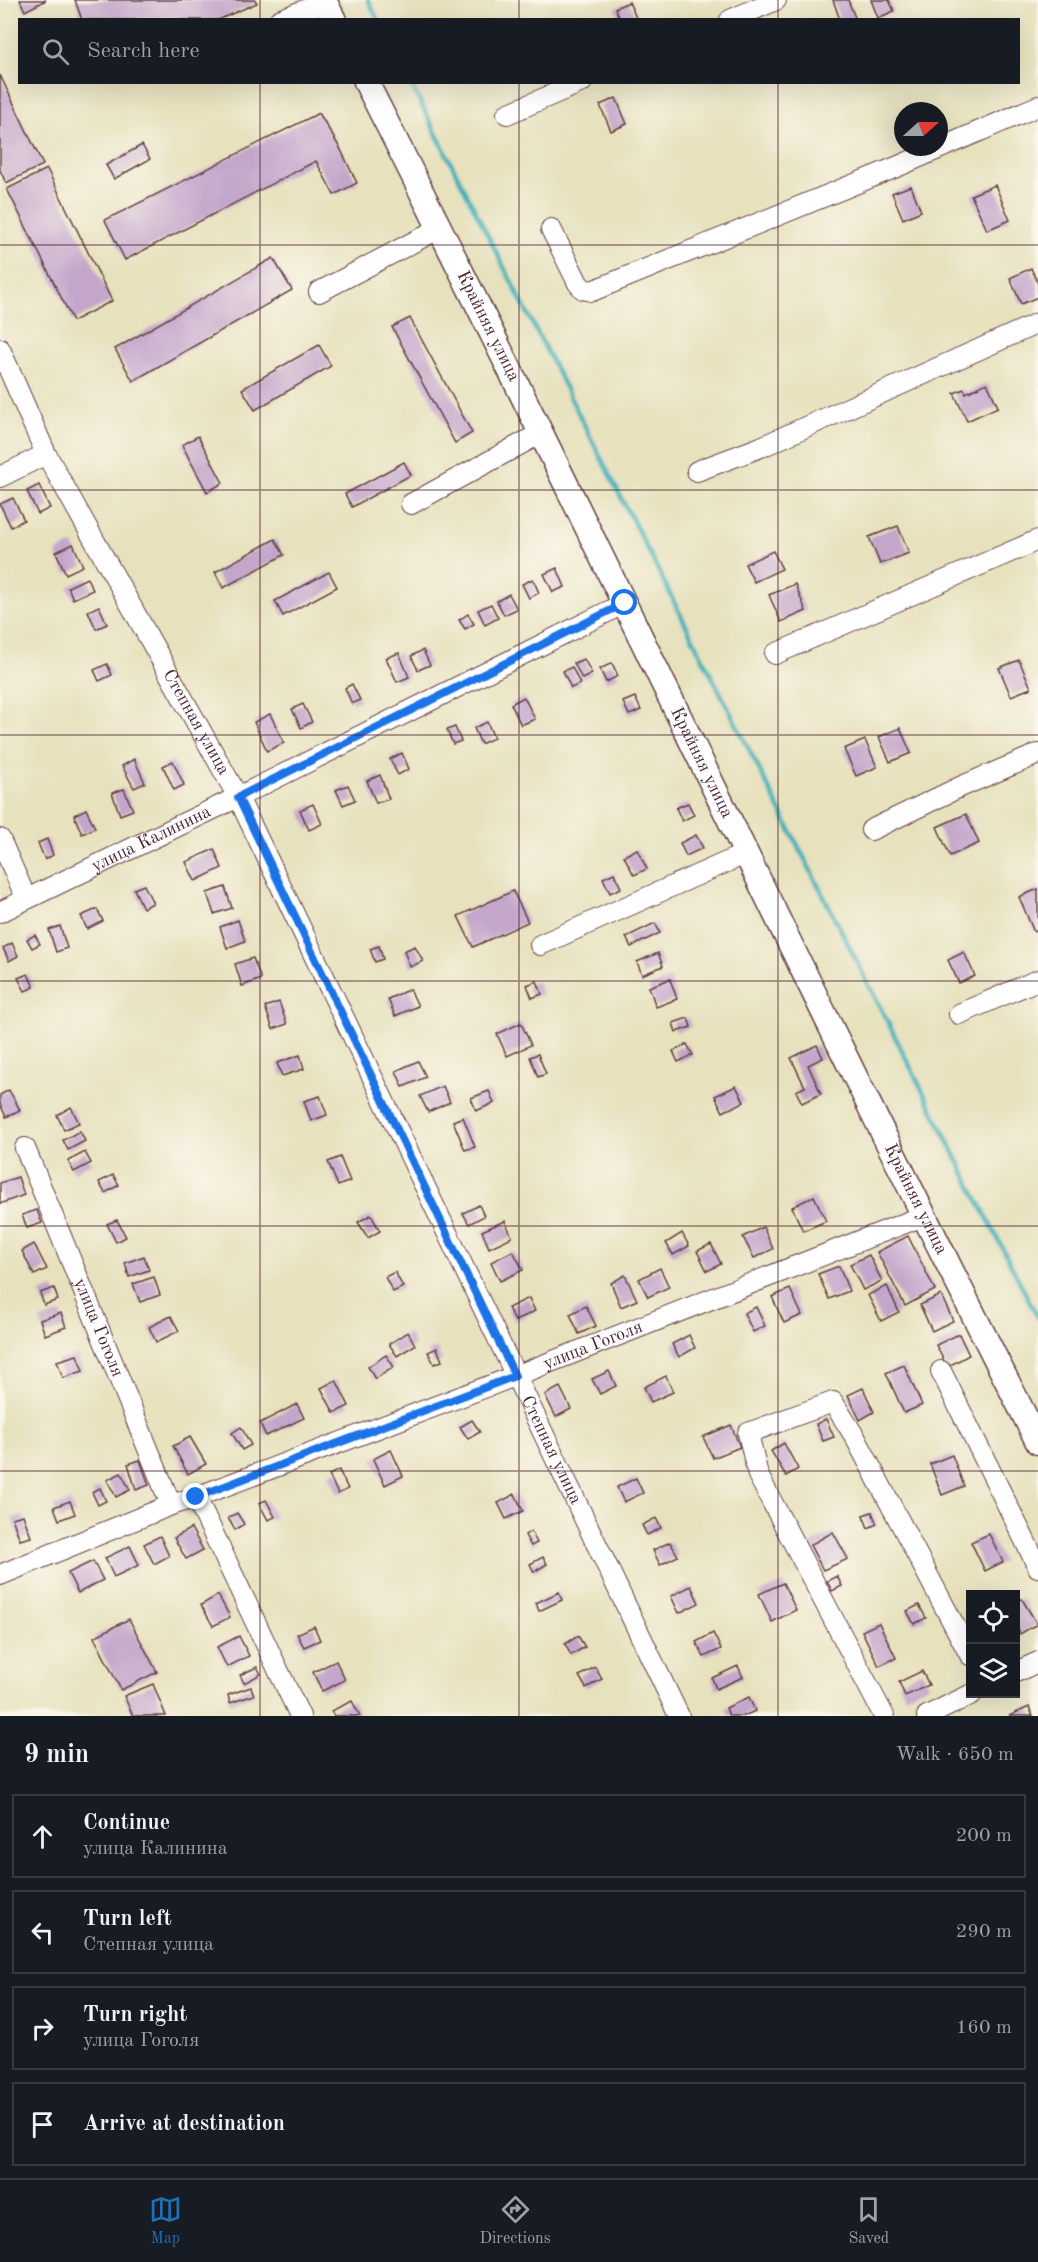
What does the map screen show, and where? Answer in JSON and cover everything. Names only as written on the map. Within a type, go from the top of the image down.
[{"type":"main road","name":"Крайняя улица","points":[[367,84],[625,603],[923,1216],[1038,1442]]},
{"type":"street","points":[[735,18],[776,0]]},
{"type":"street","points":[[287,18],[328,7]]},
{"type":"street","points":[[507,114],[577,84]]},
{"type":"street","points":[[551,229],[578,283],[583,289],[592,291],[903,165],[1038,106]]},
{"type":"street","points":[[320,292],[440,228]]},
{"type":"street","points":[[697,471],[761,447],[1038,323]]},
{"type":"street","name":"Степная улица","points":[[0,349],[46,454],[238,797],[679,1716]]},
{"type":"street","points":[[411,504],[541,433]]},
{"type":"street","points":[[0,477],[46,454]]},
{"type":"street","points":[[775,654],[1038,540]]},
{"type":"street","name":"улица Калинина","points":[[0,912],[238,797],[625,603]]},
{"type":"street","points":[[870,830],[960,787],[1038,754]]},
{"type":"street","points":[[0,839],[26,898]]},
{"type":"street","points":[[540,945],[747,853]]},
{"type":"street","points":[[959,1014],[1038,980]]},
{"type":"street","name":"улица Гоголя","points":[[25,1148],[171,1505]]},
{"type":"street","name":"улица Гоголя","points":[[0,1575],[171,1505],[515,1376],[923,1216]]},
{"type":"street","points":[[941,1371],[1038,1567]]},
{"type":"street","points":[[884,1716],[758,1475],[748,1433],[833,1401],[855,1437],[966,1647]]},
{"type":"street","points":[[196,1497],[300,1716]]},
{"type":"street","points":[[1020,1670],[1038,1662]]},
{"type":"street","points":[[927,1716],[966,1697]]},
{"type":"building","points":[[20,0],[46,0],[25,11]]},
{"type":"building","points":[[75,0],[255,0],[257,3],[223,18],[81,18]]},
{"type":"building","points":[[833,0],[848,0],[855,18],[839,18]]},
{"type":"building","points":[[871,0],[889,0],[894,11],[878,18]]},
{"type":"building","points":[[629,2],[636,18],[619,18],[615,8]]},
{"type":"building","points":[[0,75],[43,165],[6,183],[0,170]]},
{"type":"building","points":[[616,98],[627,124],[611,131],[600,105]]},
{"type":"building","points":[[319,113],[357,183],[334,195],[316,161],[125,260],[105,220]]},
{"type":"building","points":[[142,145],[150,159],[114,179],[106,165]]},
{"type":"building","points":[[47,169],[112,301],[73,321],[7,189]]},
{"type":"building","points":[[995,185],[1010,220],[987,230],[971,195]]},
{"type":"building","points":[[911,186],[921,211],[903,219],[892,193]]},
{"type":"building","points":[[273,258],[292,290],[133,381],[115,349]]},
{"type":"building","points":[[1031,268],[1038,284],[1038,297],[1021,304],[1010,278]]},
{"type":"building","points":[[410,318],[472,433],[455,443],[392,327]]},
{"type":"building","points":[[319,345],[331,366],[255,410],[242,389]]},
{"type":"building","points":[[987,383],[998,407],[967,421],[954,393],[964,389],[966,393]]},
{"type":"building","points":[[198,436],[223,483],[207,492],[182,445]]},
{"type":"building","points":[[404,462],[411,475],[352,507],[345,494]]},
{"type":"building","points":[[39,485],[50,508],[38,514],[27,491]]},
{"type":"building","points":[[13,498],[24,520],[11,527],[0,504]]},
{"type":"building","points":[[898,526],[909,553],[880,564],[869,537]]},
{"type":"building","points":[[275,539],[284,555],[223,588],[215,572]]},
{"type":"building","points":[[73,544],[83,566],[66,574],[56,552]]},
{"type":"building","points":[[773,551],[782,569],[754,582],[745,564]]},
{"type":"building","points":[[557,568],[565,587],[553,592],[544,574]]},
{"type":"building","points":[[329,572],[337,587],[283,616],[275,601]]},
{"type":"building","points":[[87,578],[93,590],[73,599],[68,587]]},
{"type":"building","points":[[533,579],[539,593],[529,598],[522,584]]},
{"type":"building","points":[[795,584],[806,611],[781,622],[769,595]]},
{"type":"building","points":[[509,594],[517,609],[504,615],[497,601]]},
{"type":"building","points":[[491,604],[498,618],[485,625],[478,610]]},
{"type":"building","points":[[99,606],[107,624],[96,629],[88,611]]},
{"type":"building","points":[[468,614],[474,624],[465,629],[459,620]]},
{"type":"building","points":[[423,650],[430,665],[418,670],[411,656]]},
{"type":"building","points":[[399,653],[409,677],[397,682],[386,658]]},
{"type":"building","points":[[584,659],[592,674],[582,679],[574,663]]},
{"type":"building","points":[[1019,660],[1031,688],[1011,696],[999,668]]},
{"type":"building","points":[[612,663],[618,676],[606,682],[600,669]]},
{"type":"building","points":[[107,664],[112,675],[99,681],[94,670]]},
{"type":"building","points":[[572,667],[580,684],[571,688],[563,671]]},
{"type":"building","points":[[352,684],[360,700],[352,704],[345,688]]},
{"type":"building","points":[[524,697],[535,719],[521,725],[511,704]]},
{"type":"building","points":[[635,697],[641,710],[629,715],[623,702]]},
{"type":"building","points":[[303,704],[312,722],[301,728],[292,709]]},
{"type":"building","points":[[270,714],[284,743],[267,751],[254,722]]},
{"type":"building","points":[[487,722],[494,738],[481,744],[474,728]]},
{"type":"building","points":[[455,727],[461,741],[453,744],[447,730]]},
{"type":"building","points":[[900,728],[911,753],[890,762],[879,737]]},
{"type":"building","points":[[865,740],[877,767],[856,776],[844,749]]},
{"type":"building","points":[[402,753],[409,769],[398,775],[390,759]]},
{"type":"building","points":[[134,759],[145,783],[134,788],[122,766]]},
{"type":"building","points":[[173,761],[184,785],[174,790],[163,766]]},
{"type":"building","points":[[380,775],[389,799],[376,803],[367,781]]},
{"type":"building","points":[[348,785],[355,800],[343,805],[336,790]]},
{"type":"building","points":[[124,789],[133,810],[120,815],[112,793]]},
{"type":"building","points":[[688,803],[694,815],[682,821],[676,808]]},
{"type":"building","points":[[313,804],[322,824],[309,830],[300,810]]},
{"type":"building","points":[[86,809],[95,828],[82,834],[74,815]]},
{"type":"building","points":[[966,814],[979,843],[950,856],[937,827]]},
{"type":"building","points":[[696,835],[703,848],[686,856],[680,843]]},
{"type":"building","points":[[47,839],[53,855],[45,860],[38,843]]},
{"type":"building","points":[[214,849],[222,868],[195,881],[186,862]]},
{"type":"building","points":[[637,849],[647,869],[634,875],[624,856]]},
{"type":"building","points":[[614,873],[621,888],[610,893],[603,878]]},
{"type":"building","points":[[144,885],[153,903],[143,908],[134,889]]},
{"type":"building","points":[[225,887],[232,908],[214,914],[207,893]]},
{"type":"building","points":[[1038,889],[1038,930],[1034,932],[1019,897]]},
{"type":"building","points":[[513,891],[528,922],[473,947],[458,916]]},
{"type":"building","points":[[97,909],[103,921],[87,929],[81,916]]},
{"type":"building","points":[[238,920],[245,941],[227,948],[220,927]]},
{"type":"building","points":[[655,923],[660,933],[631,947],[626,937]]},
{"type":"building","points":[[60,926],[67,948],[56,952],[49,930]]},
{"type":"building","points":[[35,935],[40,944],[32,948],[27,939]]},
{"type":"building","points":[[12,943],[18,956],[9,961],[3,948]]},
{"type":"building","points":[[379,946],[383,959],[375,962],[370,949]]},
{"type":"building","points":[[415,946],[423,961],[410,967],[404,951]]},
{"type":"building","points":[[964,952],[975,976],[959,983],[948,960]]},
{"type":"building","points":[[658,953],[663,966],[642,975],[637,962]]},
{"type":"building","points":[[253,958],[261,979],[242,986],[235,964]]},
{"type":"building","points":[[28,974],[34,987],[25,991],[18,978]]},
{"type":"building","points":[[670,979],[677,999],[656,1007],[649,987]]},
{"type":"building","points":[[537,981],[542,994],[532,998],[527,985]]},
{"type":"building","points":[[410,989],[418,1006],[395,1016],[388,999]]},
{"type":"building","points":[[279,1002],[287,1024],[273,1029],[265,1007]]},
{"type":"building","points":[[688,1018],[691,1027],[676,1032],[673,1023]]},
{"type":"building","points":[[521,1023],[531,1045],[507,1056],[497,1034]]},
{"type":"building","points":[[687,1044],[693,1055],[678,1062],[673,1051]]},
{"type":"building","points":[[817,1045],[823,1058],[808,1065],[821,1094],[802,1103],[796,1091],[805,1087],[791,1058]]},
{"type":"building","points":[[538,1054],[546,1074],[538,1077],[530,1057]]},
{"type":"building","points":[[300,1055],[304,1069],[282,1076],[277,1063]]},
{"type":"building","points":[[418,1061],[426,1077],[403,1087],[396,1071]]},
{"type":"building","points":[[443,1086],[450,1102],[428,1112],[420,1096]]},
{"type":"building","points":[[736,1086],[744,1102],[723,1112],[715,1096]]},
{"type":"building","points":[[9,1090],[20,1110],[6,1117],[0,1104],[0,1095]]},
{"type":"building","points":[[489,1091],[494,1103],[476,1111],[471,1098]]},
{"type":"building","points":[[320,1096],[327,1115],[311,1121],[304,1101]]},
{"type":"building","points":[[71,1107],[79,1123],[64,1130],[57,1115]]},
{"type":"building","points":[[463,1117],[475,1147],[465,1150],[453,1121]]},
{"type":"building","points":[[80,1131],[85,1141],[68,1150],[63,1140]]},
{"type":"building","points":[[85,1152],[91,1163],[74,1172],[68,1161]]},
{"type":"building","points":[[340,1157],[350,1181],[338,1186],[328,1162]]},
{"type":"building","points":[[113,1175],[119,1185],[105,1193],[99,1182]]},
{"type":"building","points":[[18,1177],[24,1195],[0,1204],[0,1183]]},
{"type":"building","points":[[814,1196],[826,1221],[803,1231],[792,1207]]},
{"type":"building","points":[[479,1205],[484,1216],[469,1224],[463,1213]]},
{"type":"building","points":[[37,1210],[42,1223],[27,1228],[22,1215]]},
{"type":"building","points":[[371,1215],[380,1231],[368,1238],[358,1222]]},
{"type":"building","points":[[117,1220],[126,1237],[116,1242],[107,1224]]},
{"type":"building","points":[[505,1221],[512,1237],[489,1248],[482,1231]]},
{"type":"building","points":[[763,1227],[773,1249],[754,1258],[743,1237]]},
{"type":"building","points":[[682,1233],[689,1246],[673,1255],[666,1243]]},
{"type":"building","points":[[908,1236],[935,1290],[905,1306],[877,1252]]},
{"type":"building","points":[[34,1244],[47,1269],[34,1275],[22,1251]]},
{"type":"building","points":[[711,1244],[721,1264],[707,1271],[697,1251]]},
{"type":"building","points":[[513,1251],[523,1270],[500,1281],[491,1262]]},
{"type":"building","points":[[869,1255],[882,1281],[863,1290],[850,1264]]},
{"type":"building","points":[[144,1256],[149,1270],[129,1277],[125,1263]]},
{"type":"building","points":[[839,1266],[849,1291],[829,1299],[818,1274]]},
{"type":"building","points":[[660,1268],[669,1287],[648,1297],[639,1279]]},
{"type":"building","points":[[395,1272],[403,1287],[393,1292],[385,1277]]},
{"type":"building","points":[[625,1275],[637,1300],[621,1307],[611,1283]]},
{"type":"building","points":[[154,1277],[160,1295],[140,1302],[133,1284]]},
{"type":"building","points":[[887,1286],[899,1312],[881,1321],[868,1295]]},
{"type":"building","points":[[54,1288],[58,1300],[44,1305],[40,1293]]},
{"type":"building","points":[[790,1289],[802,1315],[784,1323],[772,1297]]},
{"type":"building","points":[[941,1295],[953,1321],[932,1331],[920,1305]]},
{"type":"building","points":[[529,1298],[535,1311],[515,1321],[508,1308]]},
{"type":"building","points":[[586,1306],[596,1326],[579,1334],[570,1314]]},
{"type":"building","points":[[756,1307],[765,1326],[753,1332],[744,1313]]},
{"type":"building","points":[[61,1313],[66,1327],[45,1335],[40,1320]]},
{"type":"building","points":[[171,1316],[179,1331],[156,1342],[149,1327]]},
{"type":"building","points":[[408,1332],[415,1345],[397,1356],[389,1344]]},
{"type":"building","points":[[959,1334],[969,1355],[947,1367],[936,1345]]},
{"type":"building","points":[[689,1335],[695,1348],[679,1357],[672,1344]]},
{"type":"building","points":[[437,1348],[442,1361],[434,1364],[428,1352]]},
{"type":"building","points":[[77,1355],[83,1371],[63,1378],[57,1361]]},
{"type":"building","points":[[386,1355],[394,1367],[375,1379],[368,1367]]},
{"type":"building","points":[[904,1365],[922,1405],[904,1413],[886,1373]]},
{"type":"building","points":[[609,1371],[616,1386],[600,1394],[592,1379]]},
{"type":"building","points":[[666,1376],[673,1392],[651,1402],[644,1387]]},
{"type":"building","points":[[336,1380],[349,1406],[334,1413],[321,1388]]},
{"type":"building","points":[[560,1387],[571,1409],[556,1417],[545,1395]]},
{"type":"building","points":[[863,1388],[874,1412],[860,1420],[848,1395]]},
{"type":"building","points":[[297,1404],[304,1418],[266,1436],[260,1423]]},
{"type":"building","points":[[826,1419],[834,1437],[823,1441],[816,1424]]},
{"type":"building","points":[[472,1420],[480,1432],[468,1439],[460,1427]]},
{"type":"building","points":[[731,1425],[740,1447],[713,1458],[703,1437]]},
{"type":"building","points":[[241,1427],[251,1445],[242,1450],[232,1433]]},
{"type":"building","points":[[190,1437],[206,1464],[188,1474],[173,1446]]},
{"type":"building","points":[[784,1443],[798,1469],[786,1476],[771,1451]]},
{"type":"building","points":[[391,1450],[403,1476],[385,1485],[373,1459]]},
{"type":"building","points":[[952,1455],[964,1486],[942,1495],[930,1464]]},
{"type":"building","points":[[140,1460],[149,1485],[136,1490],[128,1464]]},
{"type":"building","points":[[339,1470],[348,1489],[338,1494],[329,1475]]},
{"type":"building","points":[[121,1473],[130,1490],[116,1497],[107,1480]]},
{"type":"building","points":[[636,1478],[643,1493],[624,1502],[617,1487]]},
{"type":"building","points":[[100,1488],[106,1501],[98,1505],[92,1492]]},
{"type":"building","points":[[515,1494],[523,1511],[506,1519],[498,1503]]},
{"type":"building","points":[[266,1500],[275,1517],[268,1520],[259,1503]]},
{"type":"building","points":[[70,1501],[75,1514],[59,1520],[54,1507]]},
{"type":"building","points":[[872,1512],[877,1524],[868,1528],[863,1515]]},
{"type":"building","points":[[237,1513],[244,1524],[235,1530],[228,1518]]},
{"type":"building","points":[[23,1515],[31,1537],[20,1540],[12,1518]]},
{"type":"building","points":[[656,1518],[661,1528],[647,1535],[642,1525]]},
{"type":"building","points":[[191,1528],[203,1550],[186,1559],[174,1538]]},
{"type":"building","points":[[531,1531],[537,1543],[531,1546],[525,1535]]},
{"type":"building","points":[[833,1532],[848,1559],[823,1570],[810,1545]]},
{"type":"building","points":[[989,1534],[1003,1562],[985,1571],[971,1542]]},
{"type":"building","points":[[160,1536],[169,1556],[154,1564],[144,1544]]},
{"type":"building","points":[[670,1542],[678,1556],[660,1565],[653,1550]]},
{"type":"building","points":[[130,1546],[139,1565],[114,1577],[105,1558]]},
{"type":"building","points":[[543,1557],[547,1564],[534,1572],[530,1564]]},
{"type":"building","points":[[93,1561],[103,1580],[78,1593],[68,1573]]},
{"type":"building","points":[[837,1576],[842,1586],[832,1591],[827,1581]]},
{"type":"building","points":[[783,1583],[796,1610],[772,1622],[759,1594]]},
{"type":"building","points":[[691,1586],[699,1603],[679,1613],[671,1596]]},
{"type":"building","points":[[559,1592],[562,1600],[539,1611],[536,1603]]},
{"type":"building","points":[[218,1595],[230,1617],[213,1626],[201,1605]]},
{"type":"building","points":[[1022,1599],[1037,1624],[1020,1634],[1020,1600]]},
{"type":"building","points":[[919,1605],[926,1618],[914,1624],[907,1611]]},
{"type":"building","points":[[129,1619],[157,1672],[121,1690],[94,1637]]},
{"type":"building","points":[[879,1623],[896,1658],[879,1666],[862,1631]]},
{"type":"building","points":[[314,1626],[320,1640],[304,1647],[297,1634]]},
{"type":"building","points":[[713,1633],[721,1649],[704,1657],[696,1642]]},
{"type":"building","points":[[239,1636],[249,1656],[227,1667],[217,1647]]},
{"type":"building","points":[[578,1636],[585,1647],[571,1655],[565,1644]]},
{"type":"building","points":[[336,1661],[345,1680],[322,1691],[313,1672]]},
{"type":"building","points":[[738,1666],[743,1677],[716,1689],[712,1678]]},
{"type":"building","points":[[257,1667],[261,1674],[244,1683],[240,1675]]},
{"type":"building","points":[[595,1667],[602,1679],[586,1688],[579,1676]]},
{"type":"building","points":[[922,1671],[929,1685],[905,1696],[899,1682]]},
{"type":"building","points":[[153,1684],[166,1716],[133,1716],[124,1696]]},
{"type":"building","points":[[251,1687],[254,1695],[230,1703],[228,1695]]},
{"type":"building","points":[[749,1697],[755,1711],[744,1716],[729,1716],[726,1708]]},
{"type":"building","points":[[352,1701],[360,1716],[334,1716],[331,1711]]},
{"type":"building","points":[[1029,1707],[1033,1716],[1009,1716]]},
{"type":"waterway","points":[[368,0],[377,18]]},
{"type":"waterway","points":[[411,84],[1038,1318]]},
{"type":"route","points":[[196,1497],[515,1376],[238,797],[625,603]]}]
